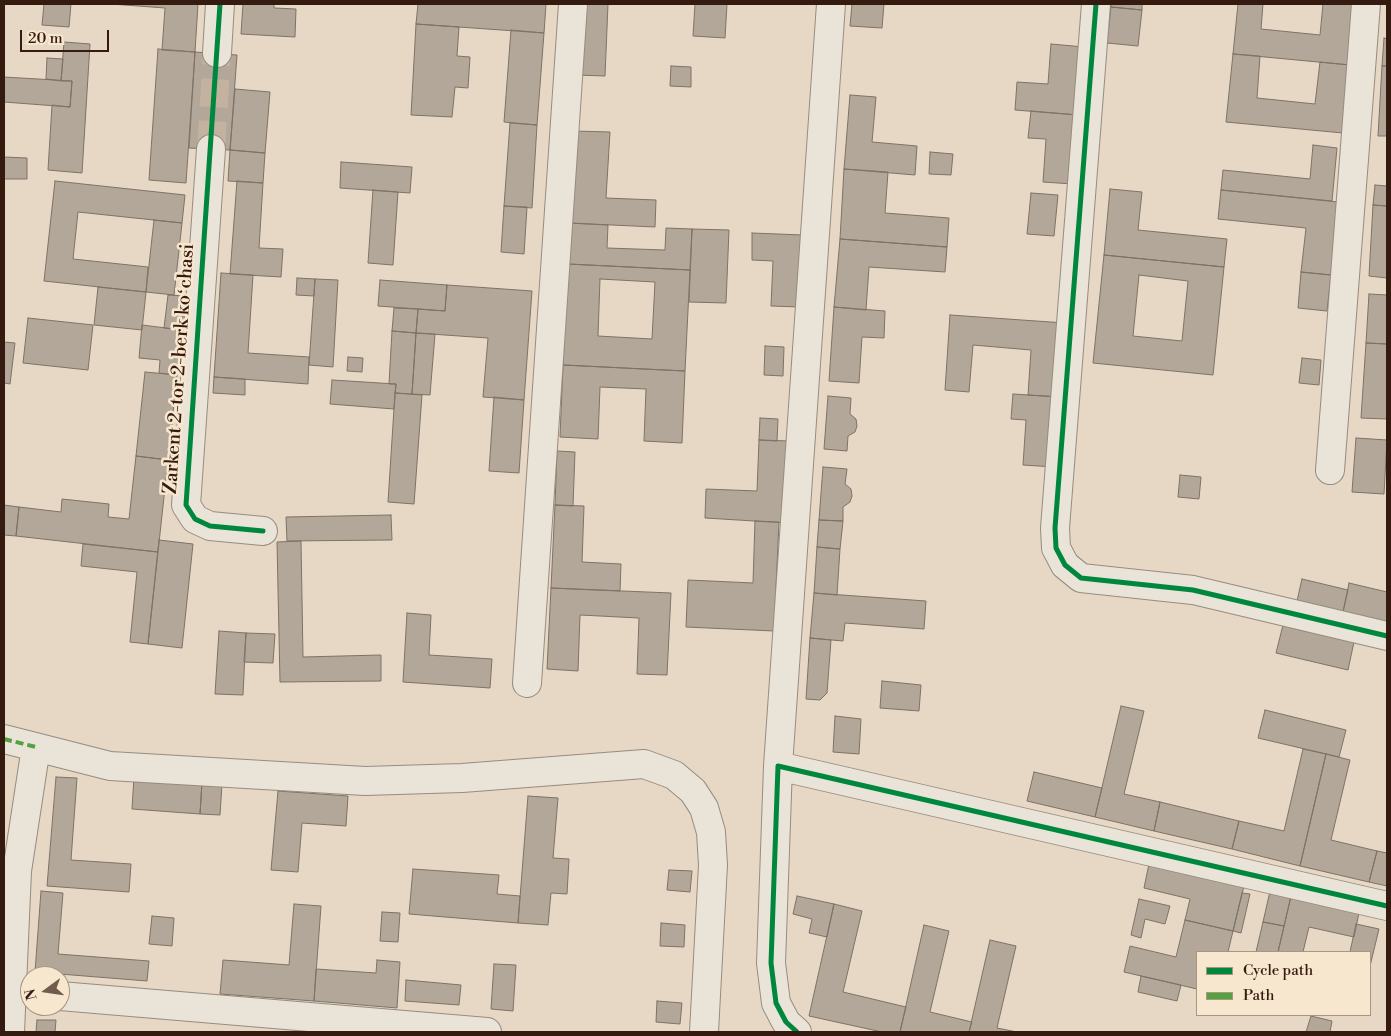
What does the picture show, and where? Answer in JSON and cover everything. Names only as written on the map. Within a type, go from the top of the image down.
[{"type":"street","points":[[217,53],[220,4]]},
{"type":"street","points":[[528,683],[573,4]]},
{"type":"street","points":[[792,1027],[776,1004],[771,964],[778,766],[831,4]]},
{"type":"street","points":[[1096,4],[1055,528],[1056,548],[1065,565],[1081,578],[1193,590],[1387,636]]},
{"type":"street","points":[[1330,470],[1366,4]]},
{"type":"street","name":"Zarkent 2-tor 2-berk koʻchasi","points":[[211,149],[186,505],[195,519],[210,526],[263,531]]},
{"type":"street","points":[[4,739],[110,766],[366,781],[462,778],[644,764],[674,775],[693,791],[701,802],[711,832],[713,865],[704,1032]]},
{"type":"street","points":[[20,982],[10,872],[36,747]]},
{"type":"street","points":[[778,766],[1387,906]]},
{"type":"street","points":[[10,1032],[20,997]]},
{"type":"street","points":[[70,997],[487,1032]]},
{"type":"building","points":[[44,4],[71,4],[69,27],[42,25]]},
{"type":"building","points":[[111,4],[198,4],[195,52],[162,50],[165,8]]},
{"type":"building","points":[[243,4],[274,4],[274,8],[296,9],[295,37],[241,34]]},
{"type":"building","points":[[418,4],[546,4],[544,33],[416,24]]},
{"type":"building","points":[[579,4],[608,4],[605,76],[576,75]]},
{"type":"building","points":[[695,4],[727,4],[725,38],[693,36]]},
{"type":"building","points":[[852,4],[884,4],[882,28],[850,26]]},
{"type":"building","points":[[1111,4],[1142,4],[1142,10],[1111,7]]},
{"type":"building","points":[[1238,4],[1263,4],[1261,29],[1320,35],[1323,4],[1356,4],[1350,65],[1233,54]]},
{"type":"building","points":[[1111,7],[1142,10],[1138,46],[1107,43]]},
{"type":"building","points":[[416,24],[459,27],[457,56],[470,57],[468,88],[455,87],[452,117],[411,115]]},
{"type":"building","points":[[511,30],[544,33],[537,125],[504,122]]},
{"type":"building","points":[[1384,38],[1387,39],[1387,66],[1382,66]]},
{"type":"building","points":[[64,42],[90,44],[82,173],[48,170],[52,105],[70,107],[72,81],[61,81]]},
{"type":"building","points":[[1051,44],[1084,47],[1078,115],[1015,110],[1017,82],[1048,84]]},
{"type":"building","points":[[158,49],[195,52],[186,183],[149,180]]},
{"type":"building","points":[[195,52],[237,55],[230,150],[189,148]]},
{"type":"building","points":[[1233,54],[1260,56],[1257,98],[1315,104],[1320,62],[1350,65],[1343,133],[1226,122]]},
{"type":"building","points":[[47,58],[63,59],[61,81],[46,79]]},
{"type":"building","points":[[671,66],[691,67],[691,87],[670,86]]},
{"type":"building","points":[[1382,66],[1387,66],[1387,136],[1378,136]]},
{"type":"building","points":[[4,77],[72,81],[70,107],[4,102]]},
{"type":"building","points":[[235,89],[270,92],[265,153],[230,150]]},
{"type":"building","points":[[850,95],[876,97],[872,142],[917,146],[915,175],[844,169]]},
{"type":"building","points":[[1031,111],[1078,115],[1073,184],[1043,182],[1046,139],[1028,138]]},
{"type":"building","points":[[510,123],[537,125],[532,208],[504,206]]},
{"type":"building","points":[[573,131],[610,132],[606,198],[656,200],[655,227],[569,223]]},
{"type":"building","points":[[1313,145],[1337,148],[1332,201],[1221,190],[1223,170],[1310,179]]},
{"type":"building","points":[[230,150],[265,153],[263,183],[228,181]]},
{"type":"building","points":[[930,152],[953,154],[951,175],[929,174]]},
{"type":"building","points":[[4,157],[27,158],[27,179],[4,179]]},
{"type":"building","points":[[341,162],[412,167],[410,193],[340,188]]},
{"type":"building","points":[[844,169],[888,172],[885,213],[949,218],[947,247],[840,239]]},
{"type":"building","points":[[55,181],[185,195],[182,223],[78,212],[73,259],[148,267],[146,292],[44,281]]},
{"type":"building","points":[[237,181],[263,183],[259,248],[283,249],[281,277],[230,274]]},
{"type":"building","points":[[1375,185],[1387,186],[1387,206],[1373,205]]},
{"type":"building","points":[[1110,189],[1142,192],[1138,230],[1227,239],[1224,267],[1104,255]]},
{"type":"building","points":[[373,190],[398,192],[393,265],[368,263]]},
{"type":"building","points":[[1221,190],[1338,202],[1331,275],[1301,272],[1306,228],[1218,219]]},
{"type":"building","points":[[1031,193],[1058,195],[1054,236],[1027,234]]},
{"type":"building","points":[[1373,205],[1387,206],[1387,278],[1369,276]]},
{"type":"building","points":[[504,206],[527,207],[524,254],[501,252]]},
{"type":"building","points":[[154,220],[182,223],[174,295],[146,292]]},
{"type":"building","points":[[569,223],[608,225],[607,248],[665,250],[666,228],[692,229],[690,270],[568,264]]},
{"type":"building","points":[[692,229],[729,230],[726,303],[689,302]]},
{"type":"building","points":[[752,233],[803,235],[800,307],[771,306],[773,261],[752,260]]},
{"type":"building","points":[[840,239],[947,247],[945,272],[869,267],[866,310],[834,307]]},
{"type":"building","points":[[1104,255],[1224,267],[1213,375],[1093,363]],"holes":[[[1139,275],[1188,281],[1182,341],[1133,336]]]},
{"type":"building","points":[[568,264],[690,270],[685,371],[563,365]],"holes":[[[600,279],[655,282],[652,339],[598,336]]]},
{"type":"building","points":[[1301,272],[1331,275],[1327,311],[1298,308]]},
{"type":"building","points":[[221,273],[253,275],[248,353],[309,357],[308,384],[214,377]]},
{"type":"building","points":[[297,278],[315,279],[314,296],[296,295]]},
{"type":"building","points":[[315,279],[338,280],[333,367],[309,365]]},
{"type":"building","points":[[380,280],[447,285],[445,311],[378,306]]},
{"type":"building","points":[[447,285],[532,291],[524,400],[483,397],[488,338],[416,333],[418,309],[445,311]]},
{"type":"building","points":[[98,287],[146,292],[142,330],[94,325]]},
{"type":"building","points":[[1369,294],[1387,295],[1387,344],[1366,343]]},
{"type":"building","points":[[168,295],[185,296],[182,330],[164,328]]},
{"type":"building","points":[[834,307],[885,311],[884,338],[862,337],[859,383],[829,381]]},
{"type":"building","points":[[394,308],[418,309],[416,333],[392,331]]},
{"type":"building","points":[[950,315],[1065,323],[1059,397],[1028,395],[1031,350],[973,345],[969,392],[945,390]]},
{"type":"building","points":[[28,318],[93,325],[88,370],[23,363]]},
{"type":"building","points":[[142,325],[182,330],[177,375],[159,373],[160,360],[139,358]]},
{"type":"building","points":[[392,331],[416,333],[412,394],[395,393],[396,384],[389,384]]},
{"type":"building","points":[[416,333],[435,334],[430,395],[412,394]]},
{"type":"building","points":[[4,342],[15,343],[10,384],[4,383]]},
{"type":"building","points":[[1366,343],[1387,344],[1387,419],[1361,418]]},
{"type":"building","points":[[765,346],[784,347],[783,376],[764,375]]},
{"type":"building","points":[[348,357],[363,358],[362,372],[347,371]]},
{"type":"building","points":[[1302,358],[1321,360],[1319,385],[1299,383]]},
{"type":"building","points":[[563,365],[685,371],[682,443],[644,441],[646,389],[600,387],[598,439],[560,437]]},
{"type":"building","points":[[145,372],[177,375],[168,460],[136,456]]},
{"type":"building","points":[[214,377],[245,379],[245,395],[213,393]]},
{"type":"building","points":[[332,380],[396,384],[394,409],[330,404]]},
{"type":"building","points":[[395,393],[422,395],[414,504],[388,502]]},
{"type":"building","points":[[1013,394],[1059,397],[1054,467],[1023,465],[1026,420],[1011,419]]},
{"type":"building","points":[[828,396],[851,398],[850,414],[856,419],[857,426],[855,432],[848,436],[847,451],[824,449]]},
{"type":"building","points":[[494,397],[524,400],[519,473],[489,471]]},
{"type":"building","points":[[760,418],[778,419],[777,441],[759,440]]},
{"type":"building","points":[[1356,438],[1387,440],[1384,494],[1352,492]]},
{"type":"building","points":[[759,440],[791,441],[787,523],[705,518],[706,489],[757,491]]},
{"type":"building","points":[[557,451],[575,452],[573,506],[555,505]]},
{"type":"building","points":[[136,456],[168,460],[158,552],[16,536],[19,507],[61,512],[62,499],[109,504],[108,517],[129,519]]},
{"type":"building","points":[[823,467],[847,469],[845,484],[851,489],[852,496],[850,502],[843,507],[843,521],[819,520]]},
{"type":"building","points":[[1180,475],[1201,477],[1199,499],[1178,497]]},
{"type":"building","points":[[4,505],[19,507],[16,536],[4,535]]},
{"type":"building","points":[[555,505],[584,506],[582,562],[621,564],[620,591],[551,588]]},
{"type":"building","points":[[391,515],[392,540],[287,541],[286,517]]},
{"type":"building","points":[[819,520],[843,521],[840,549],[817,547]]},
{"type":"building","points":[[755,521],[779,522],[774,631],[686,627],[688,580],[753,583]]},
{"type":"building","points":[[159,540],[193,544],[182,648],[148,644]]},
{"type":"building","points":[[301,541],[303,657],[381,655],[381,681],[280,682],[277,542]]},
{"type":"building","points":[[83,544],[158,552],[148,644],[130,642],[137,572],[81,566]]},
{"type":"building","points":[[817,547],[840,549],[837,595],[814,593]]},
{"type":"building","points":[[1302,579],[1348,590],[1343,612],[1297,601]]},
{"type":"building","points":[[1349,583],[1387,592],[1387,622],[1343,612]]},
{"type":"building","points":[[551,588],[671,593],[667,675],[637,674],[639,618],[580,615],[578,671],[547,669]]},
{"type":"building","points":[[814,593],[926,601],[924,629],[845,623],[843,641],[810,638]]},
{"type":"building","points":[[407,613],[431,615],[429,655],[492,659],[490,688],[403,682]]},
{"type":"building","points":[[1283,625],[1354,642],[1348,670],[1276,653]]},
{"type":"building","points":[[219,631],[246,633],[243,695],[215,694]]},
{"type":"building","points":[[246,633],[275,634],[273,663],[244,662]]},
{"type":"building","points":[[810,638],[831,640],[827,693],[820,700],[806,699]]},
{"type":"building","points":[[882,681],[921,685],[919,711],[880,708]]},
{"type":"building","points":[[1121,706],[1144,711],[1124,794],[1160,802],[1154,831],[1095,817]]},
{"type":"building","points":[[1265,710],[1346,730],[1339,757],[1258,738]]},
{"type":"building","points":[[835,716],[861,719],[859,754],[833,752]]},
{"type":"building","points":[[1303,749],[1326,754],[1300,866],[1232,849],[1239,821],[1284,831]]},
{"type":"building","points":[[1326,754],[1350,760],[1331,840],[1377,851],[1369,882],[1300,866]]},
{"type":"building","points":[[1034,772],[1102,788],[1095,817],[1027,801]]},
{"type":"building","points":[[56,777],[77,778],[71,860],[131,864],[129,892],[47,886]]},
{"type":"building","points":[[134,777],[202,782],[200,814],[132,809]]},
{"type":"building","points":[[202,782],[222,784],[220,815],[200,814]]},
{"type":"building","points":[[278,791],[348,796],[346,826],[302,823],[298,872],[271,870]]},
{"type":"building","points":[[528,796],[558,798],[553,858],[569,859],[567,894],[551,893],[548,925],[518,923]]},
{"type":"building","points":[[1160,802],[1239,821],[1232,849],[1154,831]]},
{"type":"building","points":[[1377,851],[1387,853],[1387,886],[1369,882]]},
{"type":"building","points":[[1150,859],[1245,882],[1233,931],[1185,920],[1190,899],[1144,888]]},
{"type":"building","points":[[413,869],[499,875],[497,894],[520,896],[518,923],[409,914]]},
{"type":"building","points":[[669,870],[692,871],[690,892],[667,890]]},
{"type":"building","points":[[1271,887],[1292,892],[1284,926],[1263,922]]},
{"type":"building","points":[[41,891],[63,893],[58,954],[149,961],[147,981],[70,975],[70,966],[35,966]]},
{"type":"building","points":[[1292,892],[1360,908],[1354,937],[1309,927],[1303,951],[1278,951]]},
{"type":"building","points":[[1242,893],[1250,894],[1241,933],[1233,931]]},
{"type":"building","points":[[797,896],[834,904],[827,937],[809,933],[812,919],[793,914]]},
{"type":"building","points":[[1139,899],[1170,906],[1165,924],[1145,919],[1141,938],[1131,935]]},
{"type":"building","points":[[294,904],[321,906],[314,1001],[220,994],[223,960],[289,965]]},
{"type":"building","points":[[834,904],[862,911],[843,992],[906,1007],[900,1032],[882,1032],[809,1016]]},
{"type":"building","points":[[382,912],[400,913],[398,942],[380,941]]},
{"type":"building","points":[[152,916],[174,918],[172,946],[149,944]]},
{"type":"building","points":[[1185,920],[1233,931],[1228,951],[1196,951],[1196,989],[1124,972],[1130,946],[1176,957]]},
{"type":"building","points":[[1263,922],[1284,926],[1278,951],[1256,951]]},
{"type":"building","points":[[661,923],[685,925],[684,947],[660,946]]},
{"type":"building","points":[[1356,924],[1379,929],[1371,962],[1371,951],[1350,951]]},
{"type":"building","points":[[924,925],[949,931],[930,1012],[972,1022],[969,1032],[900,1032]]},
{"type":"building","points":[[990,940],[1016,946],[997,1028],[1017,1032],[969,1032]]},
{"type":"building","points":[[377,960],[400,962],[397,1008],[314,1001],[316,969],[376,973]]},
{"type":"building","points":[[494,964],[516,965],[513,1011],[491,1009]]},
{"type":"building","points":[[1141,976],[1181,985],[1177,1001],[1138,992]]},
{"type":"building","points":[[406,980],[461,985],[459,1005],[405,1001]]},
{"type":"building","points":[[657,1001],[682,1003],[680,1024],[656,1022]]},
{"type":"building","points":[[1311,1016],[1332,1021],[1330,1032],[1306,1032]]},
{"type":"building","points":[[37,1020],[56,1020],[55,1032],[36,1032]]},
{"type":"tunnel","points":[[211,149],[217,53]]},
{"type":"marked path","points":[[4,739],[36,747]]},
{"type":"cycle path","points":[[220,4],[186,505],[195,519],[210,526],[263,531]]},
{"type":"cycle path","points":[[1096,4],[1055,528],[1056,548],[1065,565],[1081,578],[1193,590],[1387,636]]},
{"type":"cycle path","points":[[797,1032],[786,1022],[776,1003],[771,963],[778,766],[1387,906]]}]
